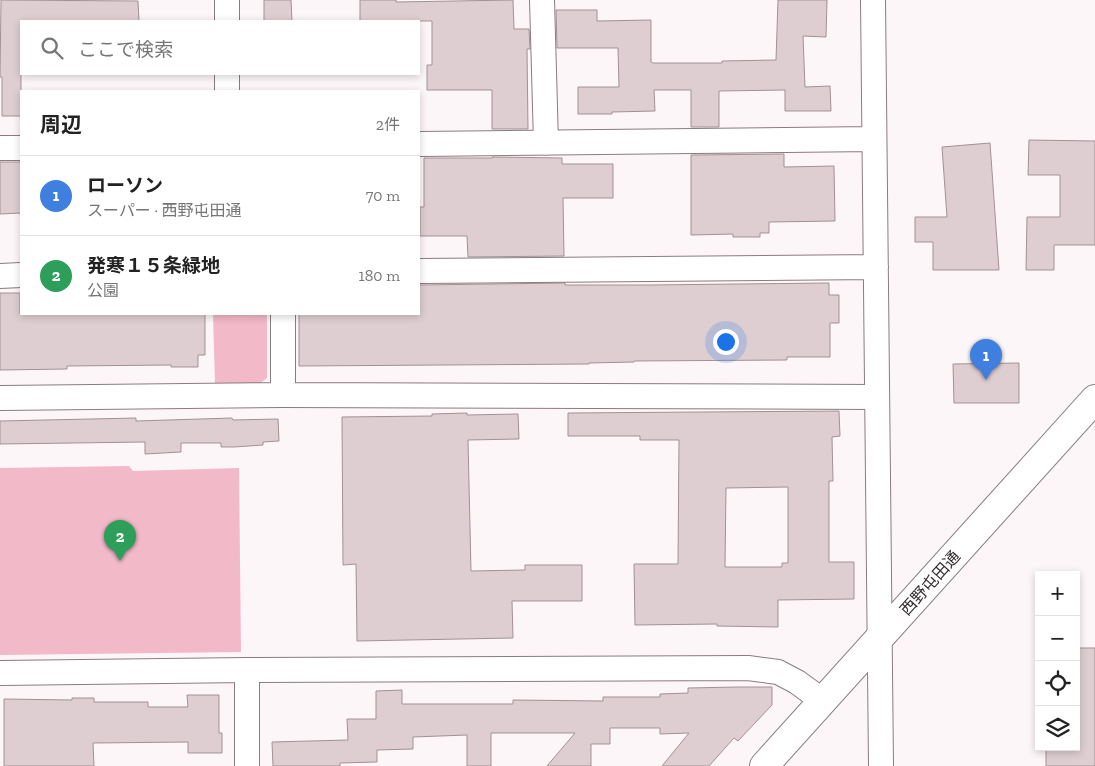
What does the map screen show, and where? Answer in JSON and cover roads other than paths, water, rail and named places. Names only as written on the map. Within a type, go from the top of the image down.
[{"type":"street","points":[[227,0],[227,20]]},
{"type":"street","points":[[542,0],[546,143]]},
{"type":"street","points":[[873,0],[881,766]]},
{"type":"street","points":[[227,75],[227,90]]},
{"type":"street","points":[[420,144],[874,139]]},
{"type":"street","points":[[0,148],[20,148]]},
{"type":"street","points":[[420,271],[876,268]]},
{"type":"street","points":[[0,276],[20,275]]},
{"type":"street","points":[[283,315],[284,395]]},
{"type":"street","points":[[0,398],[284,395],[877,397]]},
{"type":"street","name":"西野屯田通","points":[[764,766],[1095,399]]},
{"type":"street","points":[[0,673],[748,668],[778,672],[797,682],[823,701]]},
{"type":"street","points":[[247,670],[247,766]]},
{"type":"place","name":"ローソン","points":[[986,380]]},
{"type":"place","name":"発寒１５条緑地","points":[[120,561]]}]
